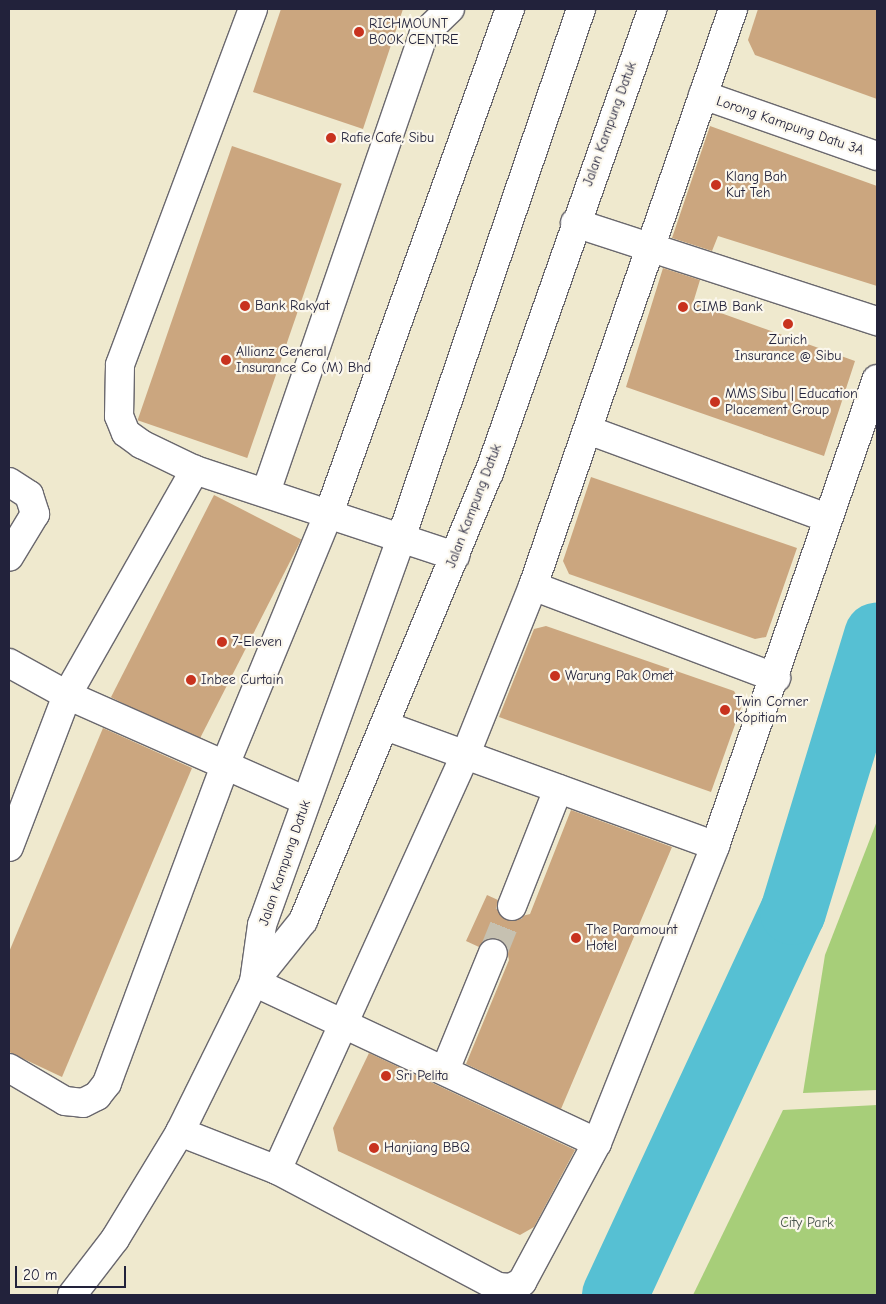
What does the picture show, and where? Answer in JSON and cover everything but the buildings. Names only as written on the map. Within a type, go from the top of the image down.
[{"type":"street","points":[[253,9],[120,365],[116,391],[126,433],[195,470],[455,556]]},
{"type":"street","points":[[266,492],[424,34],[450,9]]},
{"type":"street","points":[[9,1068],[65,1101],[83,1103],[97,1096],[106,1083],[225,765],[329,513],[510,9]]},
{"type":"street","name":"Jalan Kampung Datuk","points":[[254,982],[262,925],[401,538],[581,9]]},
{"type":"street","name":"Jalan Kampung Datuk","points":[[72,1295],[115,1239],[180,1132],[254,982],[303,921],[386,726],[489,473],[575,223],[652,9]]},
{"type":"street","points":[[277,1170],[345,1028],[465,756],[533,586],[733,9]]},
{"type":"street","name":"Lorong Kampung Datu 3A","points":[[703,95],[877,156]]},
{"type":"street","points":[[575,223],[652,246],[877,321]]},
{"type":"street","points":[[180,1132],[277,1170],[498,1287],[511,1288],[522,1282],[596,1143],[715,846],[776,678],[827,518],[877,378]]},
{"type":"street","points":[[588,430],[827,518]]},
{"type":"street","points":[[9,847],[67,695],[195,470]]},
{"type":"street","points":[[9,482],[29,495],[35,514],[9,557]]},
{"type":"street","points":[[533,586],[776,678]]},
{"type":"street","points":[[9,663],[67,695],[306,801]]},
{"type":"street","points":[[386,726],[715,846]]},
{"type":"street","points":[[512,906],[558,789]]},
{"type":"street","points":[[445,1070],[493,953]]},
{"type":"street","points":[[254,982],[345,1028],[445,1070],[596,1143]]},
{"type":"green space","points":[[877,821],[877,1090],[803,1093],[825,955]]},
{"type":"green space","name":"City Park","points":[[877,1105],[877,1295],[693,1295],[783,1110]]},
{"type":"waterway","points":[[615,1295],[793,912],[877,635]]},
{"type":"tunnel","points":[[493,953],[512,906]]},
{"type":"place","name":"RICHMOUNT BOOK CENTRE","points":[[359,32]]},
{"type":"place","name":"Rafie Cafe, Sibu","points":[[331,138]]},
{"type":"place","name":"Klang Bah Kut Teh","points":[[716,185]]},
{"type":"place","name":"Bank Rakyat","points":[[245,306]]},
{"type":"place","name":"CIMB Bank","points":[[683,307]]},
{"type":"place","name":"Zurich Insurance @ Sibu","points":[[788,324]]},
{"type":"place","name":"Allianz General Insurance Co (M) Bhd","points":[[226,360]]},
{"type":"place","name":"MMS Sibu | Education Placement Group","points":[[715,402]]},
{"type":"place","name":"7-Eleven","points":[[222,642]]},
{"type":"place","name":"Warung Pak Omet","points":[[555,676]]},
{"type":"place","name":"Inbee Curtain","points":[[191,680]]},
{"type":"place","name":"Twin Corner Kopitiam","points":[[725,710]]},
{"type":"place","name":"The Paramount Hotel","points":[[576,938]]},
{"type":"place","name":"Sri Pelita","points":[[386,1076]]},
{"type":"place","name":"Hanjiang BBQ","points":[[374,1148]]}]
